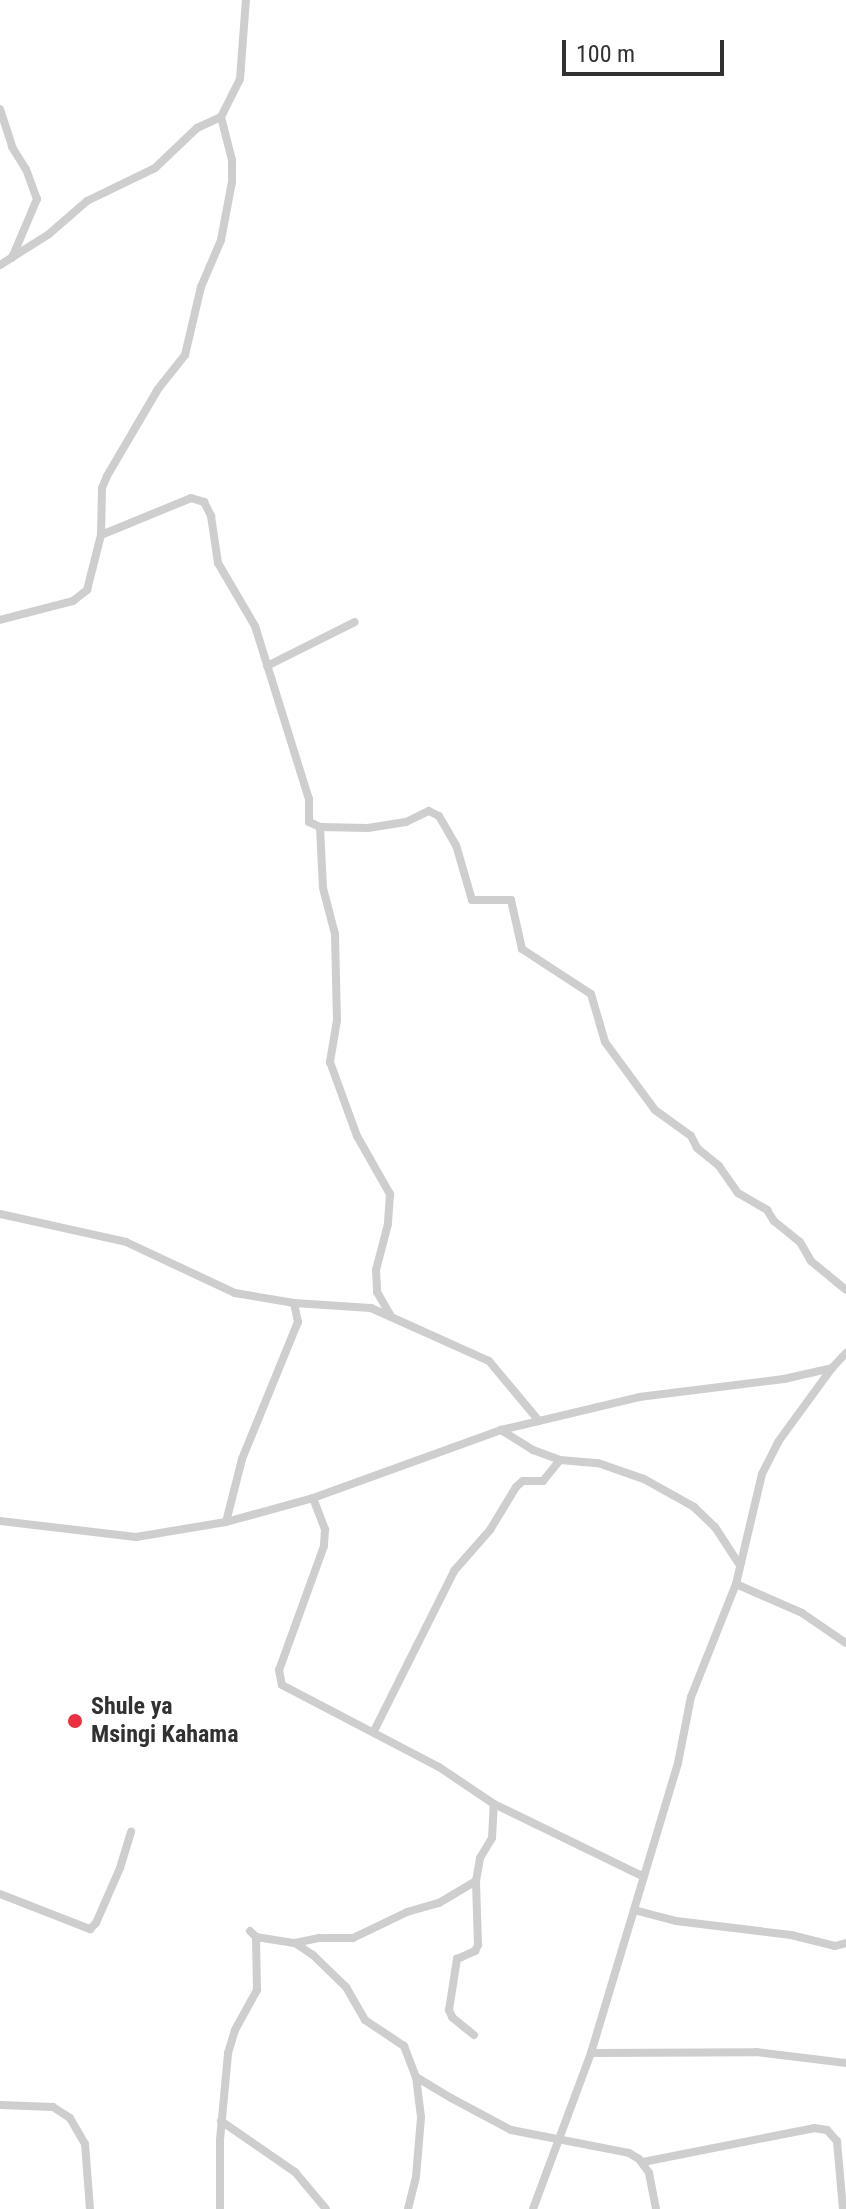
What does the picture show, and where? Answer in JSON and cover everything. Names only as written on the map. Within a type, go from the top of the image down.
[{"type":"street","points":[[0,265],[49,234],[87,201],[155,168],[197,128],[213,124],[221,117],[240,79],[246,0]]},
{"type":"street","points":[[0,109],[12,147],[26,169],[37,199],[12,259]]},
{"type":"street","points":[[0,620],[73,601],[84,594],[101,535],[104,482],[158,389],[182,361],[201,287],[221,240],[233,168],[221,117]]},
{"type":"street","points":[[101,535],[191,498],[204,502],[211,516],[218,563],[250,612],[309,799],[309,822],[320,827],[368,828],[400,823],[429,811],[439,816],[456,845],[472,900],[511,900],[522,949],[591,994],[600,1033],[655,1110],[691,1136],[697,1148],[719,1166],[738,1193],[767,1210],[774,1221],[800,1242],[811,1261],[846,1290]]},
{"type":"street","points":[[267,666],[355,622]]},
{"type":"street","points":[[320,827],[323,888],[335,934],[337,1020],[330,1062],[357,1136],[390,1194],[388,1224],[376,1270],[377,1292],[392,1317]]},
{"type":"street","points":[[0,1214],[126,1242],[229,1291],[294,1303],[360,1306],[392,1317],[489,1361],[539,1421]]},
{"type":"street","points":[[226,1522],[242,1459],[298,1322],[294,1303]]},
{"type":"street","points":[[533,2209],[561,2141],[591,2053],[678,1763],[691,1697],[736,1584],[754,1499],[769,1458],[832,1368],[846,1353]]},
{"type":"street","points":[[0,1521],[136,1537],[226,1522],[313,1498],[501,1430],[639,1397],[784,1379],[832,1368]]},
{"type":"street","points":[[501,1430],[533,1450],[560,1460],[608,1466],[644,1479],[694,1507],[715,1527],[739,1564]]},
{"type":"street","points":[[374,1731],[431,1611],[460,1562],[490,1530],[516,1487],[523,1481],[543,1481],[560,1460]]},
{"type":"street","points":[[313,1498],[325,1530],[324,1546],[279,1670],[279,1681],[304,1698],[374,1731],[451,1775],[494,1804],[642,1876]]},
{"type":"street","points":[[736,1584],[802,1613],[846,1643]]},
{"type":"street","points":[[474,2035],[452,2017],[449,2010],[457,1959],[475,1951],[478,1945],[476,1881],[480,1858],[492,1838],[494,1804]]},
{"type":"street","points":[[0,1894],[90,1929],[96,1923],[108,1895],[131,1832]]},
{"type":"street","points":[[220,2209],[221,2121],[231,2041],[257,1990],[253,1934],[295,1943],[319,1938],[353,1938],[407,1912],[439,1903],[476,1881]]},
{"type":"street","points":[[634,1910],[661,1919],[791,1935],[835,1946],[846,1943]]},
{"type":"street","points":[[295,1943],[346,1987],[365,2020],[404,2046],[416,2077],[421,2117],[416,2177],[408,2209]]},
{"type":"street","points":[[591,2053],[756,2052],[846,2063]]},
{"type":"street","points":[[416,2077],[511,2130],[629,2153],[643,2162],[656,2209]]},
{"type":"street","points":[[0,2105],[53,2107],[70,2118],[85,2144],[90,2209]]},
{"type":"street","points":[[221,2121],[307,2181],[326,2209]]},
{"type":"street","points":[[643,2162],[799,2131],[827,2130],[837,2141],[843,2209]]},
{"type":"place","name":"Shule ya Msingi Kahama","points":[[75,1721]]}]
